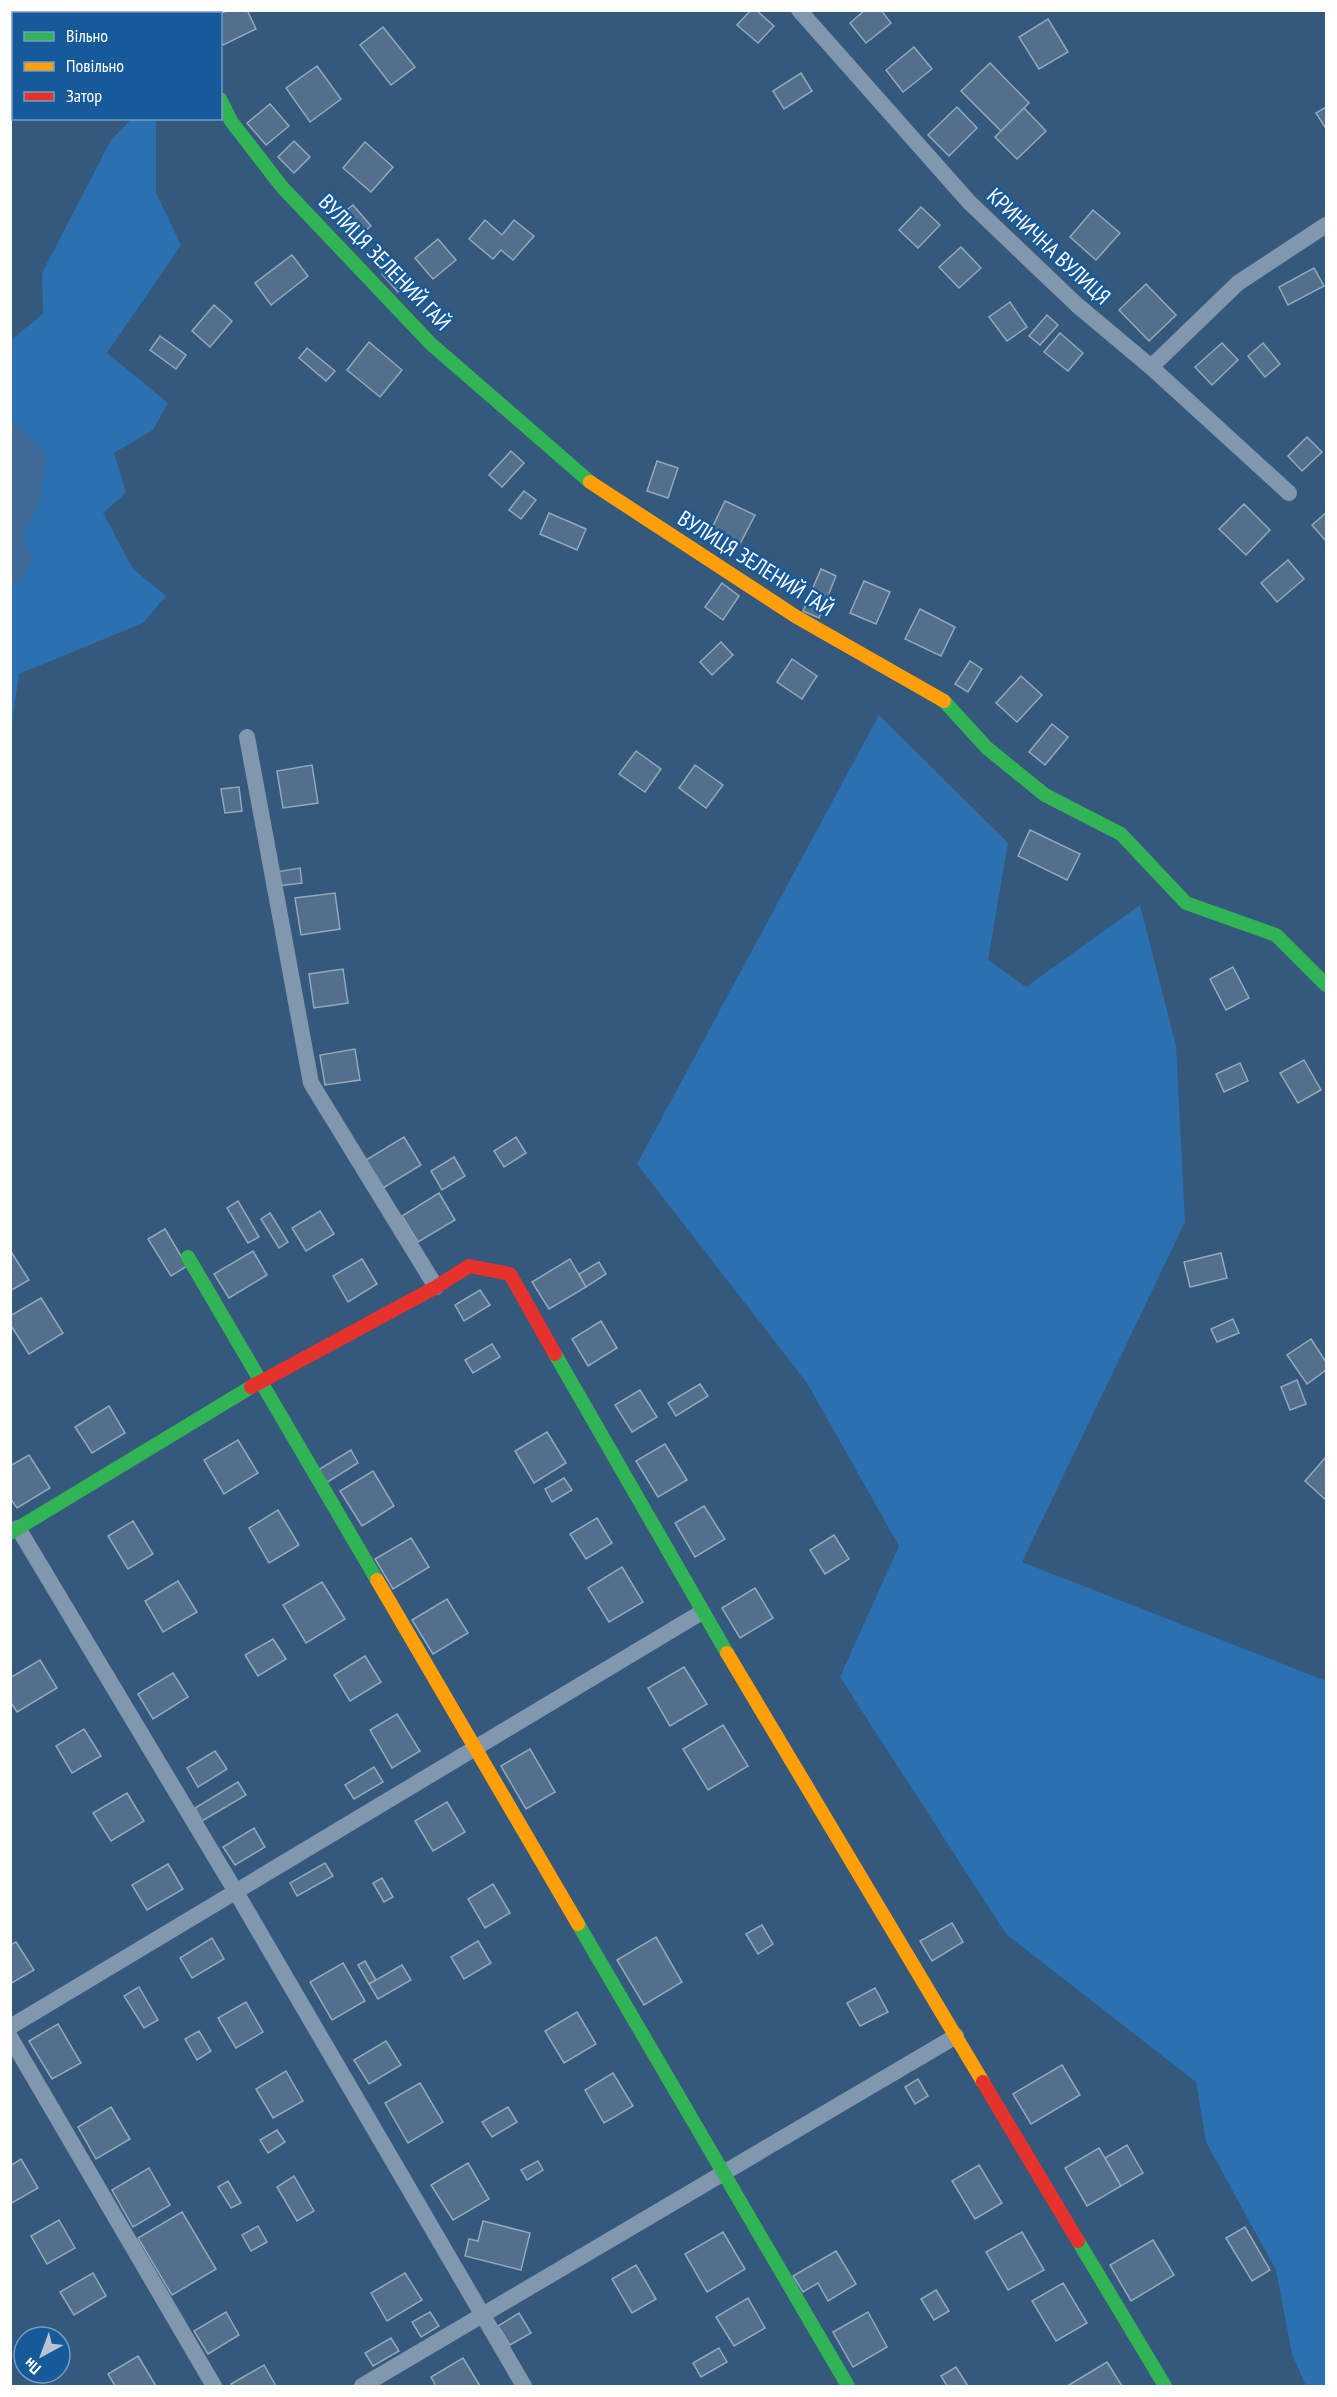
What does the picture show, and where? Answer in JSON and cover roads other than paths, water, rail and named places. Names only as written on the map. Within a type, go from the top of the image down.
[{"type":"street","name":"КРИНИЧНА ВУЛИЦЯ","points":[[799,10],[969,202],[1077,305],[1151,367],[1289,493]]},
{"type":"street","name":"ВУЛИЦЯ ЗЕЛЕНИЙ ГАЙ","points":[[222,103],[231,121],[282,187],[431,344],[591,483],[795,616],[942,699],[987,748],[1045,795],[1121,834],[1186,903],[1276,935],[1326,985]]},
{"type":"street","points":[[1151,367],[1238,283],[1326,225]]},
{"type":"street","points":[[247,737],[311,1083],[436,1287]]},
{"type":"street","points":[[188,1257],[848,2386]]},
{"type":"street","points":[[524,2386],[236,1892],[14,1531],[261,1382],[436,1287],[469,1266],[510,1274],[702,1612],[1165,2386]]},
{"type":"street","points":[[10,2027],[702,1612]]},
{"type":"street","points":[[362,2386],[956,2036]]},
{"type":"street","points":[[10,2037],[214,2386]]}]
